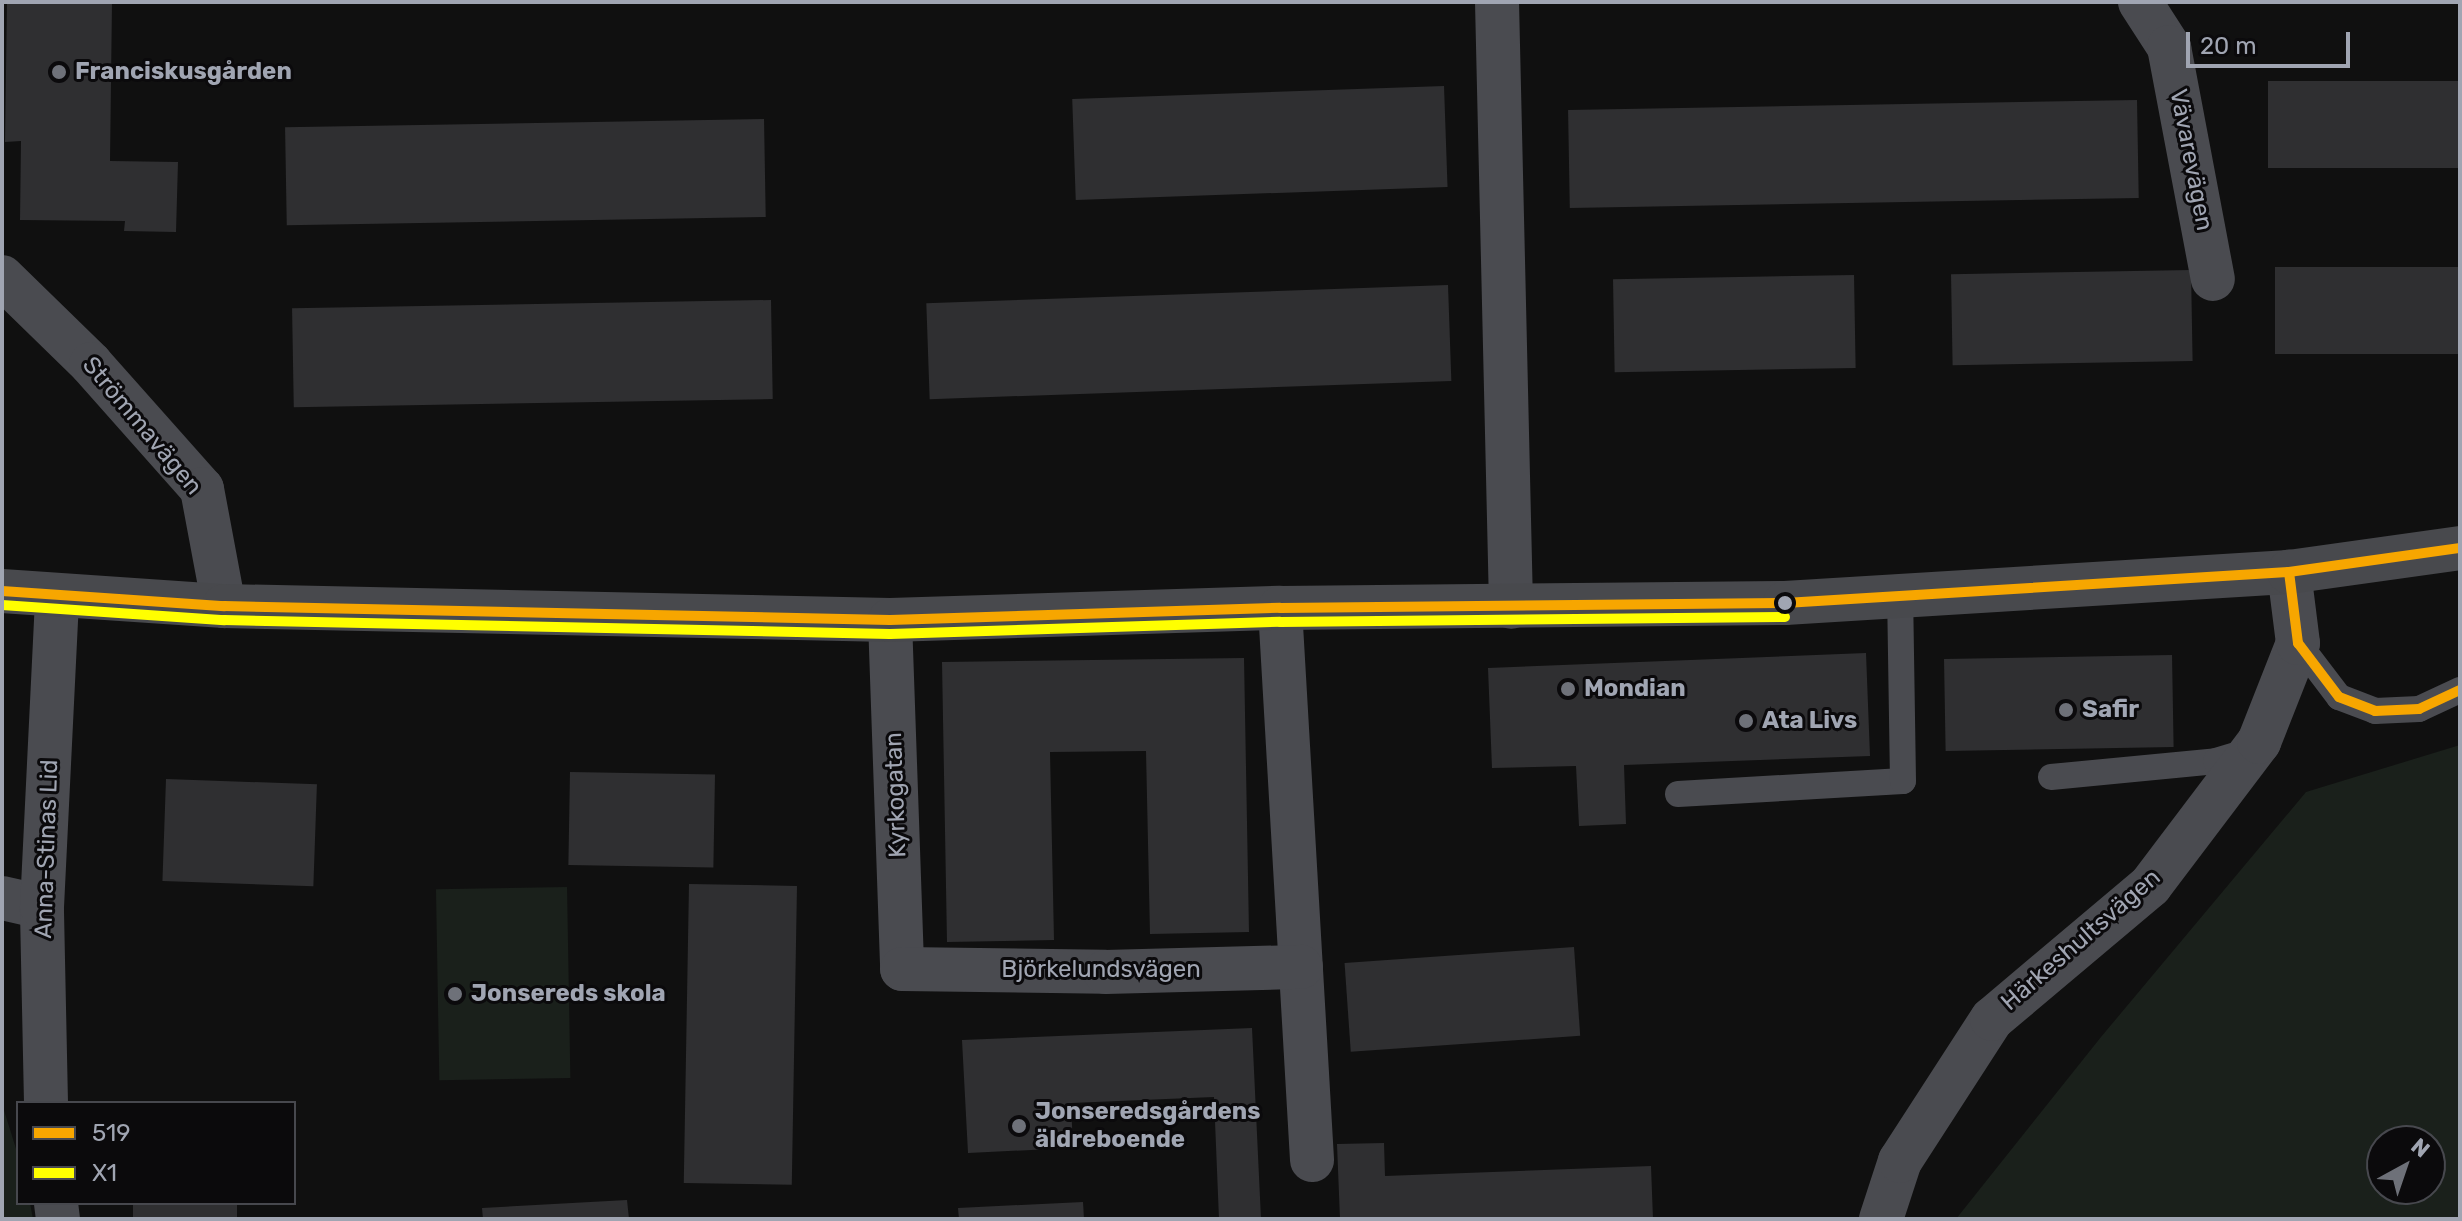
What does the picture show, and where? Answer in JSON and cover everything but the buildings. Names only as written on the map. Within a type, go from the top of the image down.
[{"type":"street","points":[[1497,2],[1511,607]]},
{"type":"street","name":"Vävarevägen","points":[[2140,2],[2169,47],[2213,279]]},
{"type":"street","name":"Strömmavägen","points":[[2,277],[91,364],[202,489],[224,606]]},
{"type":"street","points":[[2,591],[224,606],[890,620],[1280,608],[1785,603],[2289,572],[2460,548]]},
{"type":"street","name":"Härkeshultsvägen","points":[[1881,1219],[1900,1161],[1992,1019],[2150,886],[2254,749],[2298,643],[2289,572]]},
{"type":"street","name":"Anna-Stinas Lid","points":[[46,1101],[22,902],[57,595]]},
{"type":"street","points":[[1280,608],[1312,1160]]},
{"type":"street","name":"Kyrkogatan","points":[[890,620],[902,969]]},
{"type":"street","name":"Björkelundsvägen","points":[[902,969],[1105,972],[1301,967]]},
{"type":"lane","points":[[1678,794],[1903,781],[1900,596]]},
{"type":"lane","points":[[2298,643],[2339,697],[2375,711],[2419,709],[2460,690]]},
{"type":"lane","points":[[2051,777],[2216,761],[2254,749]]},
{"type":"shaded area","points":[[2460,745],[2460,1219],[1956,1219],[2101,1037],[2306,792]]},
{"type":"shaded area","points":[[567,887],[570,1078],[439,1080],[436,889]]},
{"type":"shaded area","points":[[2,1104],[16,1149],[16,1205],[30,1205],[33,1219],[2,1219]]},
{"type":"transit line","name":"519","points":[[2,591],[224,606],[890,620],[1280,608],[1785,603],[2289,572],[2460,548]]},
{"type":"transit line","name":"519","points":[[2289,572],[2298,643],[2339,697],[2375,711],[2419,709],[2460,690]]},
{"type":"transit line","name":"X1","points":[[2,605],[224,620],[890,634],[1280,622],[1785,617]]},
{"type":"place","name":"Franciskusgården","points":[[59,72]]},
{"type":"place","name":"Mondian","points":[[1568,689]]},
{"type":"place","name":"Safir","points":[[2066,710]]},
{"type":"place","name":"Ata Livs","points":[[1746,721]]},
{"type":"place","name":"Jonsereds skola","points":[[455,994]]},
{"type":"place","name":"Jonseredsgårdens äldreboende","points":[[1019,1126]]}]
